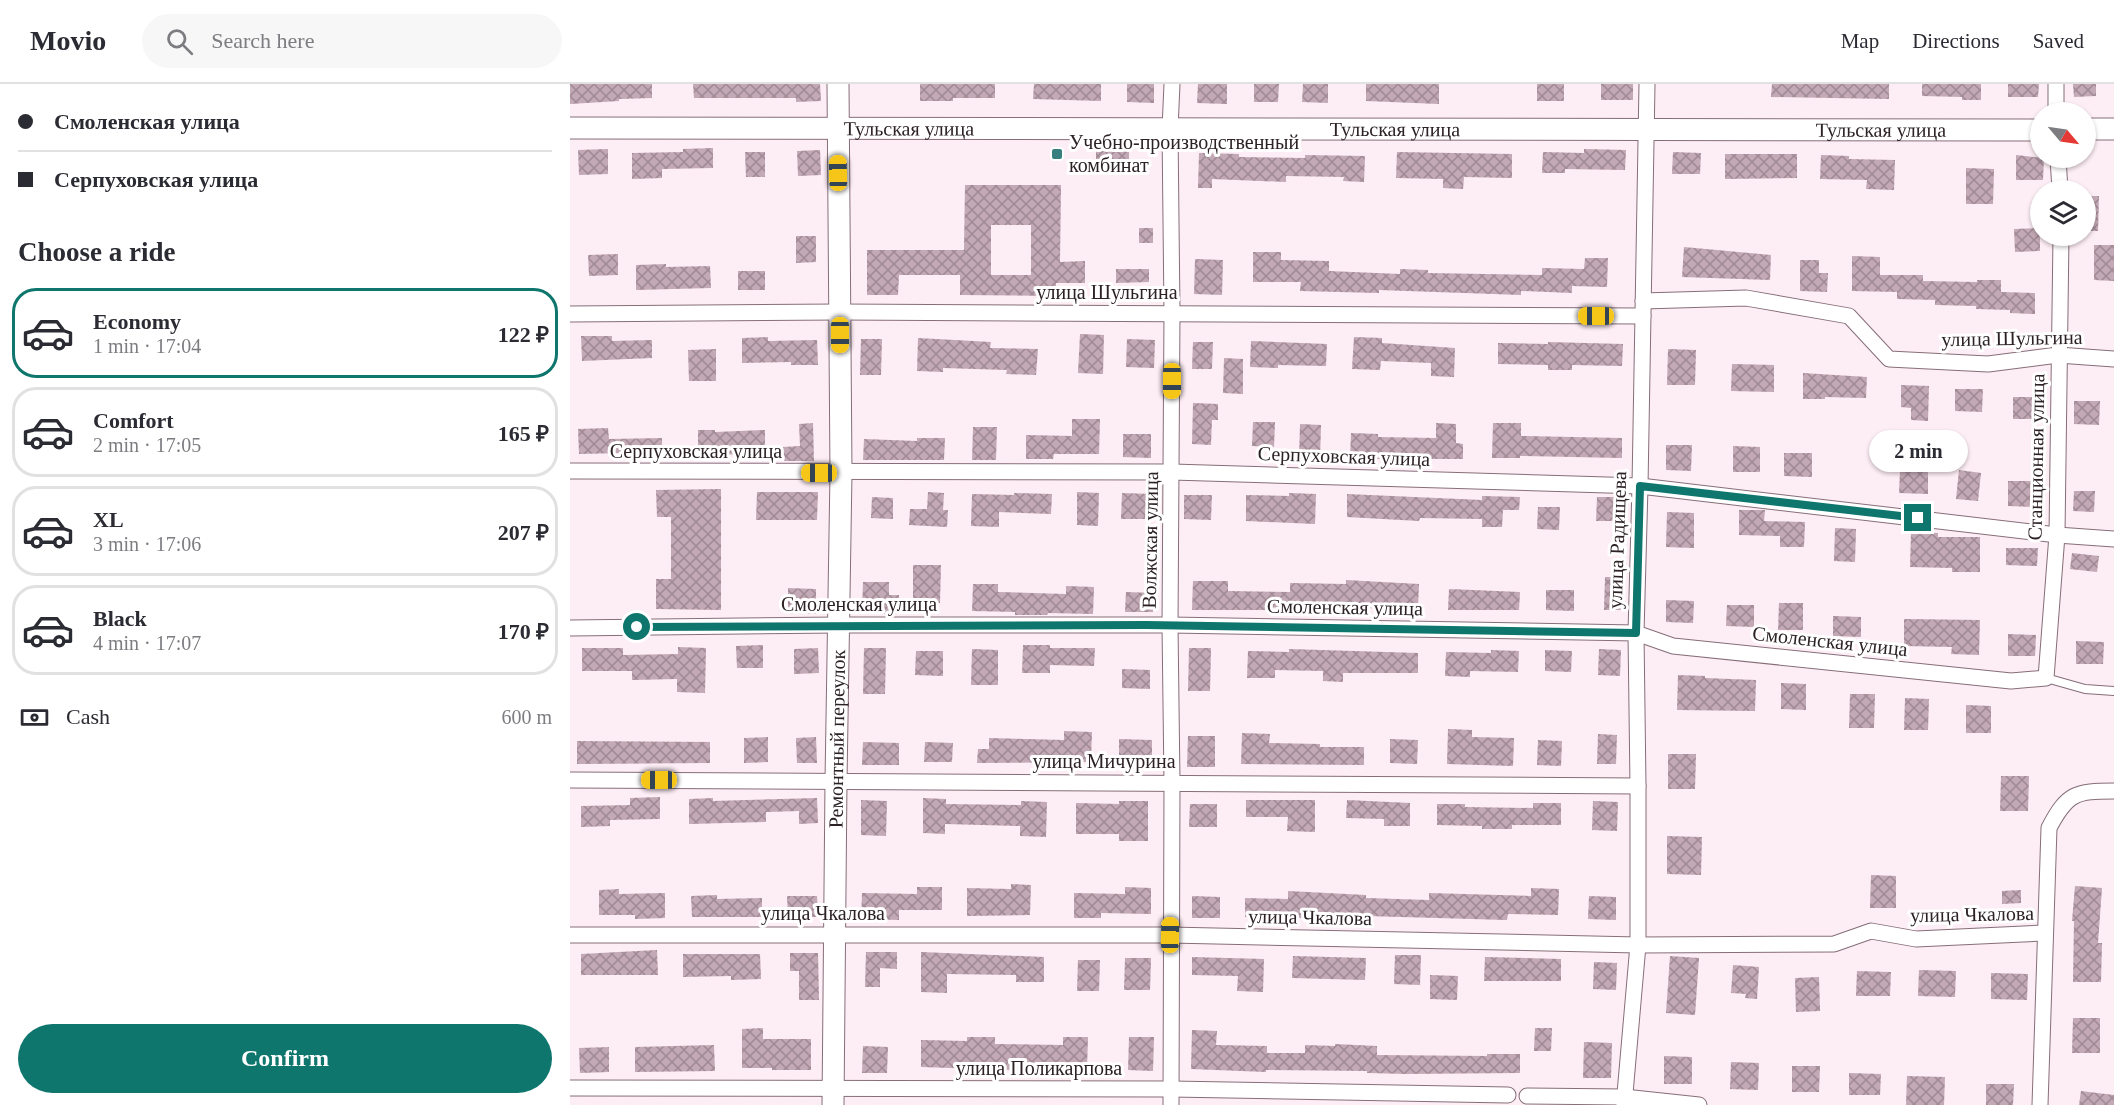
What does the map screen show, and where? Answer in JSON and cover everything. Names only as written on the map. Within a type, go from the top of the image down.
[{"type":"main road","name":"Ремонтный переулок","points":[[833,1097],[841,473],[838,84]]},
{"type":"main road","name":"Тульская улица","points":[[570,128],[2030,130]]},
{"type":"main road","points":[[2096,129],[2114,129]]},
{"type":"street","name":"Волжская улица","points":[[1171,1105],[1172,313],[1170,129],[1172,84]]},
{"type":"street","name":"улица Радищева","points":[[1624,1101],[1638,945],[1636,633],[1647,84]]},
{"type":"street","points":[[2056,84],[2056,102]]},
{"type":"street","name":"Станционная улица","points":[[2046,678],[2057,535],[2061,246]]},
{"type":"street","name":"улица Шульгина","points":[[570,314],[1172,313],[1643,308],[1746,298],[1849,316],[1889,359],[1988,364],[2058,355],[2114,359]]},
{"type":"street","name":"Серпуховская улица","points":[[570,471],[1172,472],[1640,486],[2057,535],[2114,539]]},
{"type":"street","name":"Смоленская улица","points":[[570,628],[1170,625],[1636,633],[1673,646],[2011,681],[2046,678]]},
{"type":"street","name":"улица Мичурина","points":[[570,780],[1638,786]]},
{"type":"street","points":[[2040,1105],[2049,828],[2058,810],[2071,797],[2088,791],[2114,791]]},
{"type":"street","name":"улица Чкалова","points":[[570,935],[1170,935],[1638,945],[1834,944],[1871,931],[1916,939],[2045,933]]},
{"type":"street","name":"улица Поликарпова","points":[[570,1088],[833,1097],[1171,1089],[1508,1095]]},
{"type":"street","points":[[1527,1096],[1699,1105]]},
{"type":"lane","name":"Смоленская улица","points":[[2046,678],[2085,689],[2114,691]]},
{"type":"building","points":[[570,84],[652,84],[652,98],[570,104]]},
{"type":"building","points":[[693,84],[820,84],[821,101],[796,102],[796,98],[694,98]]},
{"type":"building","points":[[920,84],[995,84],[995,98],[920,101]]},
{"type":"building","points":[[1034,84],[1101,84],[1101,101],[1033,99]]},
{"type":"building","points":[[1127,84],[1154,84],[1154,103],[1127,102]]},
{"type":"building","points":[[1198,84],[1227,84],[1227,104],[1197,103]]},
{"type":"building","points":[[1254,84],[1279,84],[1278,102],[1254,102]]},
{"type":"building","points":[[1303,84],[1328,84],[1328,103],[1302,102]]},
{"type":"building","points":[[1366,84],[1439,84],[1439,104],[1366,101]]},
{"type":"building","points":[[1537,84],[1564,84],[1564,101],[1537,101]]},
{"type":"building","points":[[1601,84],[1633,84],[1633,100],[1601,100]]},
{"type":"building","points":[[1772,84],[1889,84],[1889,99],[1771,97]]},
{"type":"building","points":[[1922,84],[1981,84],[1981,100],[1922,96]]},
{"type":"building","points":[[2008,84],[2039,84],[2038,97],[2008,97]]},
{"type":"building","points":[[2073,84],[2096,84],[2096,96],[2074,97]]},
{"type":"building","points":[[713,148],[713,168],[662,169],[662,178],[632,179],[632,153],[683,152],[683,149]]},
{"type":"building","points":[[608,149],[608,174],[579,175],[578,150]]},
{"type":"building","points":[[1584,149],[1626,150],[1625,170],[1565,169],[1565,173],[1542,173],[1543,152],[1584,153]]},
{"type":"building","points":[[820,150],[821,175],[798,176],[797,151]]},
{"type":"building","points":[[1096,151],[1129,151],[1129,168],[1096,168]]},
{"type":"building","points":[[745,152],[765,152],[765,177],[746,177]]},
{"type":"building","points":[[1397,152],[1512,154],[1512,178],[1464,177],[1463,189],[1443,188],[1443,179],[1396,178]]},
{"type":"building","points":[[1673,152],[1701,153],[1700,174],[1672,174]]},
{"type":"building","points":[[1199,153],[1239,154],[1239,157],[1365,156],[1364,182],[1343,181],[1344,177],[1286,176],[1286,182],[1212,179],[1212,188],[1198,188]]},
{"type":"building","points":[[1725,154],[1797,154],[1797,178],[1725,179]]},
{"type":"building","points":[[1821,155],[1849,156],[1849,159],[1895,160],[1894,190],[1866,189],[1867,180],[1820,179]]},
{"type":"building","points":[[2016,155],[2030,156],[2030,168],[2044,168],[2043,180],[2016,180]]},
{"type":"building","points":[[1966,168],[1994,169],[1993,204],[1966,204]]},
{"type":"building","points":[[965,185],[1061,185],[1060,262],[1085,261],[1085,283],[1056,283],[1056,296],[960,295],[960,275],[899,275],[898,295],[867,295],[867,250],[964,250]],"holes":[[[991,225],[1031,225],[1031,275],[991,275]]]},
{"type":"building","points":[[2096,196],[2099,196],[2098,231],[2096,231]]},
{"type":"building","points":[[1139,228],[1153,228],[1153,243],[1139,243]]},
{"type":"building","points":[[2030,228],[2030,246],[2040,246],[2040,251],[2015,252],[2014,229]]},
{"type":"building","points":[[796,236],[816,236],[816,262],[796,263]]},
{"type":"building","points":[[2114,245],[2114,281],[2094,280],[2094,246]]},
{"type":"building","points":[[1684,247],[1771,255],[1770,280],[1682,277]]},
{"type":"building","points":[[1253,252],[1281,252],[1281,260],[1329,261],[1329,271],[1400,274],[1400,269],[1428,270],[1428,273],[1542,275],[1542,268],[1584,269],[1585,258],[1608,258],[1607,287],[1572,286],[1572,293],[1521,291],[1521,295],[1379,290],[1379,293],[1300,291],[1301,282],[1253,282]]},
{"type":"building","points":[[618,254],[618,275],[589,276],[588,255]]},
{"type":"building","points":[[1852,256],[1880,257],[1880,275],[1923,275],[1923,281],[2001,280],[2001,292],[2035,293],[2035,314],[2010,313],[2010,310],[1976,309],[1976,306],[1935,305],[1935,300],[1897,299],[1897,292],[1852,291]]},
{"type":"building","points":[[1195,259],[1223,260],[1222,295],[1194,294]]},
{"type":"building","points":[[1800,260],[1819,260],[1819,273],[1828,273],[1827,292],[1800,291]]},
{"type":"building","points":[[666,264],[666,267],[710,266],[711,288],[636,290],[636,265]]},
{"type":"building","points":[[1116,269],[1149,269],[1149,282],[1116,283]]},
{"type":"building","points":[[738,271],[765,271],[765,290],[738,290]]},
{"type":"building","points":[[1080,334],[1104,335],[1103,374],[1078,373]]},
{"type":"building","points":[[581,336],[612,336],[612,341],[652,340],[652,358],[582,361]]},
{"type":"building","points":[[768,337],[768,341],[817,340],[818,365],[791,365],[791,362],[742,363],[742,338]]},
{"type":"building","points":[[1354,337],[1382,338],[1382,343],[1455,348],[1454,377],[1431,376],[1431,363],[1381,361],[1380,370],[1352,369]]},
{"type":"building","points":[[918,338],[991,342],[990,348],[1038,349],[1036,375],[1006,374],[1007,370],[943,368],[943,372],[917,371]]},
{"type":"building","points":[[861,339],[882,339],[881,375],[860,375]]},
{"type":"building","points":[[1127,339],[1155,340],[1154,368],[1126,367]]},
{"type":"building","points":[[1251,341],[1327,344],[1326,366],[1250,367]]},
{"type":"building","points":[[1193,342],[1213,342],[1212,369],[1192,369]]},
{"type":"building","points":[[1548,342],[1623,344],[1622,366],[1572,365],[1572,370],[1548,370],[1548,365],[1498,364],[1498,343],[1548,344]]},
{"type":"building","points":[[716,349],[716,381],[689,381],[688,350]]},
{"type":"building","points":[[1668,349],[1696,350],[1695,385],[1667,385]]},
{"type":"building","points":[[1224,358],[1243,359],[1243,394],[1223,393]]},
{"type":"building","points":[[1732,364],[1774,365],[1774,392],[1731,391]]},
{"type":"building","points":[[1803,373],[1867,377],[1866,398],[1803,399]]},
{"type":"building","points":[[1901,385],[1929,386],[1928,421],[1911,420],[1911,408],[1901,407]]},
{"type":"building","points":[[1955,389],[1983,389],[1982,412],[1955,411]]},
{"type":"building","points":[[2013,397],[2037,397],[2037,419],[2013,419]]},
{"type":"building","points":[[2074,401],[2100,401],[2099,425],[2074,424]]},
{"type":"building","points":[[1193,403],[1218,404],[1218,420],[1212,420],[1211,445],[1192,444]]},
{"type":"building","points":[[1072,419],[1100,419],[1099,454],[1054,454],[1053,459],[1026,459],[1026,435],[1072,436]]},
{"type":"building","points":[[1253,422],[1275,422],[1274,447],[1252,446]]},
{"type":"building","points":[[813,423],[814,461],[784,461],[783,447],[800,446],[799,424]]},
{"type":"building","points":[[1436,423],[1456,424],[1456,443],[1463,444],[1463,459],[1350,459],[1351,433],[1378,434],[1378,437],[1436,438]]},
{"type":"building","points":[[1493,423],[1521,423],[1521,436],[1622,438],[1622,458],[1520,456],[1520,458],[1492,458]]},
{"type":"building","points":[[1300,424],[1321,425],[1320,460],[1299,459]]},
{"type":"building","points":[[973,427],[997,427],[996,460],[972,460]]},
{"type":"building","points":[[608,428],[609,439],[662,438],[662,456],[624,457],[624,453],[579,454],[578,429]]},
{"type":"building","points":[[698,430],[715,430],[715,432],[765,430],[765,454],[698,455]]},
{"type":"building","points":[[1123,434],[1151,434],[1151,458],[1123,457]]},
{"type":"building","points":[[917,438],[945,438],[944,460],[863,460],[864,439],[917,441]]},
{"type":"building","points":[[1666,445],[1692,445],[1691,471],[1666,470]]},
{"type":"building","points":[[1733,446],[1760,447],[1760,472],[1733,472]]},
{"type":"building","points":[[1784,453],[1812,453],[1812,477],[1784,476]]},
{"type":"building","points":[[1900,470],[1928,470],[1928,494],[1899,493]]},
{"type":"building","points":[[1959,470],[1981,473],[1978,501],[1956,499]]},
{"type":"building","points":[[2008,481],[2038,481],[2037,507],[2008,506]]},
{"type":"building","points":[[721,489],[721,610],[656,609],[656,579],[671,579],[671,517],[657,517],[656,490]]},
{"type":"building","points":[[2074,491],[2095,491],[2094,512],[2073,511]]},
{"type":"building","points":[[757,492],[818,492],[817,520],[756,520]]},
{"type":"building","points":[[928,492],[944,493],[943,510],[948,510],[947,527],[909,525],[910,509],[927,509]]},
{"type":"building","points":[[1077,492],[1099,493],[1098,526],[1077,525]]},
{"type":"building","points":[[1014,493],[1052,494],[1051,514],[999,512],[999,527],[971,526],[972,494],[1014,495]]},
{"type":"building","points":[[1122,493],[1152,494],[1151,519],[1121,519]]},
{"type":"building","points":[[1289,493],[1316,494],[1315,524],[1246,521],[1246,495],[1289,496]]},
{"type":"building","points":[[1347,494],[1482,500],[1482,496],[1520,497],[1519,510],[1503,510],[1502,527],[1482,527],[1482,519],[1420,518],[1419,521],[1347,517]]},
{"type":"building","points":[[1184,495],[1212,495],[1211,520],[1184,519]]},
{"type":"building","points":[[872,497],[893,498],[893,519],[871,518]]},
{"type":"building","points":[[1597,497],[1622,497],[1622,521],[1596,521]]},
{"type":"building","points":[[1538,507],[1560,507],[1559,530],[1537,529]]},
{"type":"building","points":[[1739,510],[1765,510],[1764,521],[1805,522],[1804,547],[1780,547],[1780,536],[1739,535]]},
{"type":"building","points":[[1667,512],[1694,513],[1694,548],[1666,547]]},
{"type":"building","points":[[1835,528],[1856,529],[1855,562],[1834,561]]},
{"type":"building","points":[[1911,532],[1938,533],[1938,537],[1980,537],[1980,572],[1952,572],[1952,568],[1910,567]]},
{"type":"building","points":[[2006,548],[2038,548],[2037,566],[2006,565]]},
{"type":"building","points":[[2072,553],[2099,556],[2097,572],[2070,569]]},
{"type":"building","points":[[913,565],[941,565],[940,603],[913,602]]},
{"type":"building","points":[[1605,577],[1625,577],[1624,610],[1604,610]]},
{"type":"building","points":[[1346,580],[1419,584],[1418,609],[1366,608],[1366,611],[1266,607],[1266,610],[1192,610],[1193,581],[1228,581],[1228,591],[1290,592],[1290,583],[1346,584]]},
{"type":"building","points":[[863,582],[889,582],[889,595],[899,595],[899,614],[862,613]]},
{"type":"building","points":[[973,584],[998,584],[998,592],[1066,594],[1066,586],[1094,587],[1093,614],[1015,615],[1015,612],[972,611]]},
{"type":"building","points":[[788,588],[816,589],[816,614],[788,614]]},
{"type":"building","points":[[1449,589],[1520,592],[1519,610],[1448,610]]},
{"type":"building","points":[[1546,590],[1574,590],[1574,611],[1546,610]]},
{"type":"building","points":[[1126,592],[1153,593],[1153,612],[1125,612]]},
{"type":"building","points":[[1666,600],[1694,601],[1693,623],[1666,622]]},
{"type":"building","points":[[1779,603],[1803,603],[1803,630],[1778,630]]},
{"type":"building","points":[[1727,605],[1754,605],[1754,627],[1726,626]]},
{"type":"building","points":[[1833,616],[1861,617],[1861,637],[1833,636]]},
{"type":"building","points":[[1904,619],[1980,620],[1979,655],[1951,654],[1952,647],[1904,646]]},
{"type":"building","points":[[2008,634],[2036,635],[2035,656],[2008,656]]},
{"type":"building","points":[[2076,641],[2104,642],[2103,664],[2076,664]]},
{"type":"building","points":[[763,645],[763,668],[737,668],[736,646]]},
{"type":"building","points":[[1023,645],[1050,645],[1050,648],[1095,648],[1094,666],[1050,665],[1050,673],[1022,673]]},
{"type":"building","points":[[678,647],[706,648],[705,693],[677,692],[677,679],[632,680],[632,671],[582,671],[582,648],[623,648],[623,655],[678,654]]},
{"type":"building","points":[[818,648],[819,673],[794,674],[794,649]]},
{"type":"building","points":[[864,648],[886,648],[885,694],[863,694]]},
{"type":"building","points":[[1189,648],[1211,648],[1210,691],[1188,691]]},
{"type":"building","points":[[972,649],[998,650],[998,685],[971,685]]},
{"type":"building","points":[[1289,649],[1418,653],[1418,673],[1343,673],[1343,682],[1323,681],[1323,671],[1275,670],[1275,678],[1247,678],[1248,651],[1289,652]]},
{"type":"building","points":[[1599,649],[1621,650],[1620,676],[1598,675]]},
{"type":"building","points":[[1491,650],[1519,651],[1518,672],[1470,671],[1470,677],[1445,676],[1446,652],[1491,653]]},
{"type":"building","points":[[1545,650],[1572,651],[1571,672],[1545,671]]},
{"type":"building","points":[[916,651],[943,651],[943,676],[915,675]]},
{"type":"building","points":[[1122,669],[1150,670],[1150,689],[1122,688]]},
{"type":"building","points":[[1678,675],[1756,680],[1755,711],[1677,710]]},
{"type":"building","points":[[1781,683],[1806,684],[1806,710],[1781,709]]},
{"type":"building","points":[[1850,694],[1875,694],[1874,728],[1849,728]]},
{"type":"building","points":[[1905,698],[1929,699],[1928,730],[1904,730]]},
{"type":"building","points":[[1966,705],[1991,706],[1991,733],[1966,733]]},
{"type":"building","points":[[1448,729],[1472,730],[1472,737],[1514,738],[1513,766],[1447,764]]},
{"type":"building","points":[[1064,731],[1092,732],[1091,762],[977,763],[978,749],[989,749],[989,738],[1064,740]]},
{"type":"building","points":[[1242,733],[1270,734],[1269,743],[1320,744],[1320,747],[1364,747],[1364,765],[1241,764]]},
{"type":"building","points":[[1598,734],[1617,735],[1616,764],[1597,764]]},
{"type":"building","points":[[1188,736],[1215,736],[1215,767],[1187,767]]},
{"type":"building","points":[[768,737],[768,762],[744,763],[744,738]]},
{"type":"building","points":[[816,737],[817,763],[797,763],[796,738]]},
{"type":"building","points":[[1119,739],[1152,740],[1152,763],[1119,763]]},
{"type":"building","points":[[1390,739],[1418,740],[1417,764],[1390,763]]},
{"type":"building","points":[[1538,740],[1562,741],[1561,766],[1537,765]]},
{"type":"building","points":[[577,741],[710,742],[710,763],[577,764]]},
{"type":"building","points":[[863,742],[899,743],[899,765],[862,765]]},
{"type":"building","points":[[925,742],[953,743],[952,762],[924,762]]},
{"type":"building","points":[[1668,754],[1696,754],[1695,789],[1668,789]]},
{"type":"building","points":[[2001,776],[2029,776],[2028,811],[2000,811]]},
{"type":"building","points":[[660,797],[660,819],[610,820],[610,826],[581,827],[581,806],[630,805],[630,798]]},
{"type":"building","points":[[713,798],[713,801],[817,798],[818,823],[799,824],[799,811],[766,812],[766,822],[689,824],[689,799]]},
{"type":"building","points":[[923,798],[946,799],[946,804],[1021,805],[1021,801],[1047,802],[1046,837],[1020,836],[1020,826],[945,824],[945,834],[923,833]]},
{"type":"building","points":[[861,800],[887,801],[886,836],[861,835]]},
{"type":"building","points":[[1246,800],[1315,800],[1315,832],[1287,831],[1288,817],[1246,817]]},
{"type":"building","points":[[1347,800],[1410,803],[1410,826],[1384,826],[1384,819],[1346,818]]},
{"type":"building","points":[[1119,801],[1148,801],[1148,841],[1119,841],[1119,834],[1076,834],[1076,803],[1119,804]]},
{"type":"building","points":[[1593,801],[1618,802],[1617,831],[1592,830]]},
{"type":"building","points":[[1533,803],[1561,803],[1561,825],[1512,825],[1512,829],[1482,829],[1482,826],[1437,825],[1437,804],[1465,804],[1465,807],[1533,808]]},
{"type":"building","points":[[1190,804],[1217,804],[1217,827],[1189,827]]},
{"type":"building","points":[[1667,836],[1702,837],[1701,875],[1667,874]]},
{"type":"building","points":[[1871,875],[1896,876],[1896,908],[1870,908]]},
{"type":"building","points":[[1011,884],[1031,885],[1030,915],[967,916],[967,888],[1011,889]]},
{"type":"building","points":[[2075,886],[2102,888],[2098,943],[2102,943],[2101,982],[2073,982],[2074,921],[2072,921]]},
{"type":"building","points":[[917,887],[942,887],[942,910],[899,910],[899,920],[861,919],[862,893],[917,894]]},
{"type":"building","points":[[1125,887],[1151,888],[1151,914],[1101,913],[1101,918],[1074,918],[1074,893],[1125,894]]},
{"type":"building","points":[[1531,888],[1559,889],[1558,915],[1508,914],[1507,920],[1366,916],[1366,919],[1245,917],[1245,898],[1288,899],[1288,891],[1366,895],[1366,898],[1429,900],[1429,893],[1531,896]]},
{"type":"building","points":[[619,889],[619,894],[665,893],[665,918],[635,919],[635,915],[599,915],[599,890]]},
{"type":"building","points":[[2021,890],[2021,903],[2002,904],[2002,891]]},
{"type":"building","points":[[717,895],[717,899],[762,898],[762,917],[692,917],[691,896]]},
{"type":"building","points":[[787,896],[817,896],[818,917],[788,917]]},
{"type":"building","points":[[1192,896],[1220,897],[1220,918],[1192,918]]},
{"type":"building","points":[[1589,896],[1616,897],[1616,920],[1588,919]]},
{"type":"building","points":[[657,950],[658,975],[581,975],[581,954]]},
{"type":"building","points":[[866,952],[897,952],[897,969],[880,968],[880,987],[865,987]]},
{"type":"building","points":[[921,952],[1044,957],[1044,982],[1016,982],[1016,975],[947,974],[947,993],[921,992]]},
{"type":"building","points":[[790,953],[818,953],[819,1000],[799,1000],[799,971],[790,971]]},
{"type":"building","points":[[683,954],[760,954],[761,979],[731,980],[731,976],[683,977]]},
{"type":"building","points":[[1395,955],[1421,955],[1420,985],[1394,984]]},
{"type":"building","points":[[1293,956],[1366,958],[1365,980],[1292,978]]},
{"type":"building","points":[[1670,956],[1699,958],[1695,1015],[1666,1013]]},
{"type":"building","points":[[1192,957],[1264,959],[1263,992],[1237,991],[1238,976],[1192,975]]},
{"type":"building","points":[[1485,957],[1561,959],[1561,981],[1484,981]]},
{"type":"building","points":[[1125,958],[1151,958],[1150,990],[1124,990]]},
{"type":"building","points":[[1078,960],[1100,960],[1099,991],[1077,991]]},
{"type":"building","points":[[1594,962],[1617,963],[1616,990],[1593,989]]},
{"type":"building","points":[[1733,965],[1759,967],[1757,999],[1745,998],[1746,994],[1731,993]]},
{"type":"building","points":[[1919,970],[1956,971],[1955,997],[1918,996]]},
{"type":"building","points":[[1857,971],[1891,972],[1890,996],[1856,996]]},
{"type":"building","points":[[1991,973],[2028,974],[2027,1000],[1991,999]]},
{"type":"building","points":[[1430,975],[1458,976],[1457,1000],[1430,999]]},
{"type":"building","points":[[1819,977],[1820,1011],[1796,1012],[1795,978]]},
{"type":"building","points":[[2073,1018],[2100,1018],[2100,1053],[2072,1053]]},
{"type":"building","points":[[763,1028],[763,1039],[811,1039],[811,1070],[742,1068],[742,1029]]},
{"type":"building","points":[[1535,1028],[1552,1028],[1551,1051],[1534,1051]]},
{"type":"building","points":[[1192,1030],[1217,1031],[1216,1045],[1267,1046],[1267,1053],[1305,1053],[1305,1045],[1335,1046],[1335,1044],[1377,1046],[1377,1055],[1520,1054],[1520,1073],[1406,1074],[1367,1073],[1367,1071],[1266,1070],[1266,1072],[1191,1069]]},
{"type":"building","points":[[967,1037],[995,1037],[995,1044],[1063,1045],[1063,1037],[1088,1037],[1087,1068],[1044,1068],[1044,1071],[921,1067],[921,1040],[967,1041]]},
{"type":"building","points":[[1129,1037],[1154,1037],[1153,1071],[1128,1070]]},
{"type":"building","points":[[1584,1042],[1612,1043],[1611,1078],[1583,1078]]},
{"type":"building","points":[[714,1045],[715,1071],[635,1072],[635,1047]]},
{"type":"building","points":[[863,1046],[888,1047],[887,1073],[862,1073]]},
{"type":"building","points":[[609,1047],[609,1072],[580,1073],[579,1048]]},
{"type":"building","points":[[1664,1056],[1692,1057],[1692,1084],[1664,1084]]},
{"type":"building","points":[[1731,1062],[1759,1063],[1758,1090],[1730,1089]]},
{"type":"building","points":[[1792,1066],[1820,1066],[1819,1092],[1792,1092]]},
{"type":"building","points":[[1849,1073],[1881,1074],[1880,1095],[1849,1095]]},
{"type":"building","points":[[1907,1076],[1945,1077],[1944,1105],[1906,1105]]},
{"type":"building","points":[[1986,1084],[2014,1084],[2013,1105],[1986,1105]]},
{"type":"building","points":[[2081,1091],[2114,1095],[2114,1105],[2079,1105]]},
{"type":"place","name":"Учебно-производственный комбинат","points":[[1057,154]]},
{"type":"route","points":[[637,627],[1146,625],[1636,633],[1640,486],[1918,518]]}]
